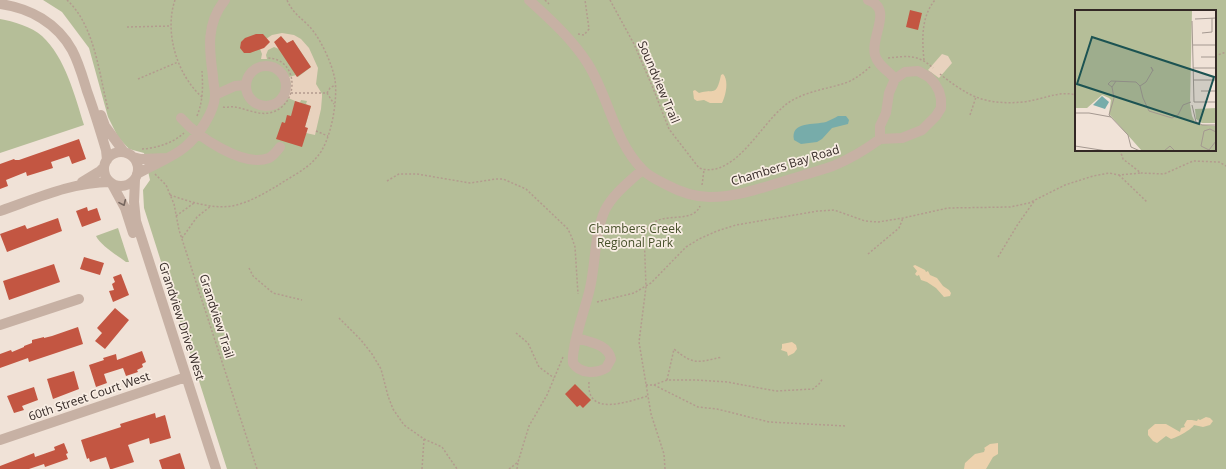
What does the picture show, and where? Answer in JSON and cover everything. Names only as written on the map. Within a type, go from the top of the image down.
[{"type":"street","points":[[15,0],[56,29],[73,51],[106,150],[106,176],[111,183]]},
{"type":"street","points":[[136,177],[186,146],[194,130],[210,114],[214,100],[210,56],[211,28],[218,11],[225,0]]},
{"type":"street","name":"Chambers Bay Road","points":[[529,0],[556,26],[587,63],[599,83],[613,122],[624,144],[642,170],[656,179],[687,194],[709,197],[724,197],[756,190],[833,166],[863,151],[880,139]]},
{"type":"street","points":[[868,0],[882,4],[881,16],[874,45],[876,57],[883,68],[896,79]]},
{"type":"street","points":[[0,4],[36,8],[49,15],[68,34],[78,48],[86,67],[105,126],[128,154],[138,163],[136,177],[132,183],[124,186],[118,186],[111,183],[94,182],[75,186],[0,211]]},
{"type":"street","points":[[918,71],[929,77],[939,91],[941,108],[936,116],[922,130],[902,138],[880,139],[880,126],[886,113],[889,93],[896,79],[905,72],[918,71]]},
{"type":"street","points":[[214,100],[235,86],[246,85]]},
{"type":"street","points":[[181,118],[194,130],[224,149],[247,158],[261,159],[270,157],[280,147]]},
{"type":"street","points":[[75,186],[96,174],[112,155],[128,154],[141,159],[167,158]]},
{"type":"street","points":[[577,338],[602,346],[606,349],[610,356],[610,362],[606,368],[599,372],[590,372],[578,369],[573,363],[573,353],[592,276],[598,230],[604,214],[619,191],[642,170]]},
{"type":"street","name":"Grandview Drive West","points":[[136,177],[134,194],[136,221],[210,469]]},
{"type":"street","name":"Grandview Drive West","points":[[111,183],[125,208],[183,378],[216,469]]},
{"type":"street","points":[[0,325],[79,298]]},
{"type":"street","name":"60th Street Court West","points":[[0,440],[183,378]]},
{"type":"path","points":[[67,0],[81,19],[90,37],[95,51],[108,110]]},
{"type":"path","points":[[175,0],[171,26],[174,45],[178,62],[196,92],[214,100],[224,108],[234,107],[258,113],[277,111],[290,99],[292,76],[280,61],[267,58]]},
{"type":"path","points":[[170,195],[194,203],[211,206],[232,206],[244,203],[271,189],[307,166],[317,158],[324,148],[328,136],[334,104],[335,80],[329,61],[317,37],[309,26],[291,9],[287,0]]},
{"type":"path","points":[[545,0],[550,6]]},
{"type":"path","points":[[574,30],[578,34],[584,35],[590,29],[585,0]]},
{"type":"path","name":"Soundview Trail","points":[[610,0],[634,44],[654,88],[669,129],[699,168],[704,170]]},
{"type":"path","points":[[924,60],[922,40],[924,25],[929,7],[935,0]]},
{"type":"path","points":[[127,27],[171,26]]},
{"type":"path","points":[[1216,56],[1226,52]]},
{"type":"path","points":[[702,185],[704,170],[713,171],[733,161],[773,116],[784,106],[794,99],[857,78],[878,61],[898,57],[914,57],[924,60],[946,79],[976,97],[1000,102],[1032,101],[1067,93],[1075,95]]},
{"type":"path","points":[[138,79],[178,62]]},
{"type":"path","points":[[327,94],[330,88],[335,85]]},
{"type":"path","points":[[291,93],[327,94]]},
{"type":"path","points":[[327,94],[334,104]]},
{"type":"path","points":[[970,115],[976,97]]},
{"type":"path","points":[[141,149],[175,140],[194,130]]},
{"type":"path","points":[[316,131],[328,136]]},
{"type":"path","points":[[1120,151],[1123,159],[1141,173]]},
{"type":"path","points":[[387,181],[399,174],[417,174],[470,183],[496,179],[503,180],[526,189],[568,229],[574,247],[579,300],[599,302],[634,293],[646,287],[686,247],[705,236],[736,225],[818,210],[834,210],[865,220],[878,222],[948,208],[1010,207],[1029,203],[1065,185],[1109,173],[1119,175],[1141,173],[1164,174],[1193,161],[1219,162],[1226,166]]},
{"type":"path","name":"Grandview Trail","points":[[154,173],[166,185],[170,195],[182,238],[258,469]]},
{"type":"path","points":[[1119,175],[1147,202]]},
{"type":"path","points":[[998,257],[1018,224],[1036,199]]},
{"type":"path","points":[[176,216],[194,203]]},
{"type":"path","points":[[182,238],[197,217],[211,206]]},
{"type":"path","points":[[665,469],[664,454],[653,423],[639,342],[646,287],[644,232],[648,226],[660,219],[688,216],[700,206]]},
{"type":"path","points":[[868,254],[899,228],[903,218]]},
{"type":"path","points":[[249,268],[254,276],[273,293],[302,300]]},
{"type":"path","points":[[339,318],[361,340],[372,354],[381,369],[393,409],[404,425],[424,439],[442,447],[457,469]]},
{"type":"path","points":[[516,334],[528,343],[539,367],[554,379]]},
{"type":"path","points":[[666,380],[674,349],[679,354],[697,362],[722,357]]},
{"type":"path","points":[[517,469],[529,426],[547,395],[565,352]]},
{"type":"path","points":[[590,372],[589,387],[592,396],[600,404],[608,405],[648,396]]},
{"type":"path","points":[[646,385],[654,385],[666,380],[697,380],[727,382],[776,390],[812,389],[819,384],[823,378]]},
{"type":"path","points":[[654,385],[698,407],[717,409],[769,422],[846,426]]},
{"type":"path","points":[[422,469],[424,439]]},
{"type":"path","points":[[509,469],[518,462]]},
{"type":"green space","name":"Chambers Creek Regional Park","points":[[43,0],[1226,0],[1226,469],[227,469],[144,208],[143,190],[150,180],[144,153],[129,149],[118,137],[108,117],[89,48],[62,12]]},
{"type":"green space","points":[[0,19],[28,27],[42,36],[50,45],[63,66],[84,125],[0,153]]},
{"type":"green space","points":[[118,228],[129,262],[126,262],[101,243],[96,236]]},
{"type":"sand","points":[[723,74],[726,80],[726,88],[722,103],[710,103],[704,100],[697,101],[694,99],[693,91],[695,90],[699,93],[714,91],[718,87],[721,75]]},
{"type":"sand","points":[[915,265],[926,272],[928,271],[930,275],[937,278],[943,286],[949,290],[951,293],[950,296],[944,297],[936,288],[921,280],[919,275],[917,276],[915,274],[917,271],[913,266]]},
{"type":"sand","points":[[792,342],[796,345],[797,349],[794,353],[788,356],[787,352],[781,350],[782,344]]},
{"type":"sand","points":[[1206,417],[1213,421],[1210,425],[1203,427],[1194,425],[1187,431],[1171,439],[1166,436],[1157,443],[1148,435],[1148,430],[1155,424],[1166,424],[1180,432],[1181,428],[1185,427],[1184,425],[1187,420],[1197,421],[1198,419],[1200,420]]},
{"type":"sand","points":[[998,443],[998,454],[993,457],[986,469],[964,469],[965,463],[975,454],[984,452],[984,448],[990,444]]},
{"type":"shaded area","points":[[282,33],[294,35],[301,39],[309,48],[318,68],[316,84],[322,94],[322,97],[315,135],[306,133],[305,127],[311,106],[306,104],[307,101],[301,100],[300,103],[288,98],[291,84],[289,77],[296,75],[298,77],[311,67],[293,40],[279,49],[274,47],[268,50],[266,55],[267,59],[261,59],[262,54],[260,49],[266,39],[272,35]]},
{"type":"shaded area","points":[[942,54],[948,56],[952,63],[939,78],[928,70]]},
{"type":"water","points":[[838,116],[846,116],[849,120],[848,124],[832,128],[822,139],[817,142],[801,144],[794,140],[794,134],[799,127],[826,122]]},
{"type":"building","points":[[910,10],[922,13],[918,30],[906,27]]},
{"type":"building","points":[[256,34],[263,34],[270,42],[264,48],[250,53],[244,53],[240,48],[241,42],[245,38]]},
{"type":"building","points":[[281,36],[287,43],[293,40],[311,67],[297,77],[274,42]]},
{"type":"building","points":[[295,101],[311,106],[305,127],[308,128],[302,147],[276,139],[282,122],[285,123],[287,115],[291,116]]},
{"type":"building","points":[[79,139],[86,159],[72,164],[69,156],[51,162],[53,168],[27,176],[26,172],[6,180],[8,186],[0,189],[0,164],[14,159],[19,160]]},
{"type":"building","points":[[87,207],[88,211],[97,208],[101,220],[82,227],[76,211]]},
{"type":"building","points":[[58,218],[62,231],[7,252],[0,234],[25,225],[27,229]]},
{"type":"building","points":[[84,257],[104,263],[100,275],[80,269]]},
{"type":"building","points":[[54,264],[60,282],[9,300],[3,281]]},
{"type":"building","points":[[121,274],[129,295],[113,302],[109,291],[114,290],[112,284],[115,282],[113,277]]},
{"type":"building","points":[[115,308],[129,320],[105,349],[95,341],[102,333],[97,328]]},
{"type":"building","points":[[78,327],[83,344],[29,362],[28,358],[0,368],[0,354],[11,350],[12,352],[24,347],[32,343],[32,340],[52,336]]},
{"type":"building","points":[[142,351],[146,362],[142,364],[143,367],[137,370],[138,372],[126,376],[123,368],[104,374],[107,383],[96,387],[89,365],[104,360],[103,358],[116,354],[117,360]]},
{"type":"building","points":[[74,371],[79,389],[53,399],[47,379]]},
{"type":"building","points":[[575,384],[591,400],[583,408],[580,405],[577,407],[565,394]]},
{"type":"building","points":[[34,387],[38,400],[22,406],[24,410],[14,413],[7,396]]},
{"type":"building","points":[[155,413],[156,418],[165,415],[171,438],[150,444],[149,438],[128,445],[134,462],[112,469],[110,469],[106,457],[90,462],[89,458],[87,459],[81,440],[121,427],[120,424]]},
{"type":"building","points":[[64,443],[68,453],[66,454],[68,459],[45,467],[44,464],[29,469],[0,469],[0,466],[34,453],[35,457],[55,450],[54,447]]},
{"type":"building","points":[[180,453],[185,469],[162,469],[159,460]]}]
